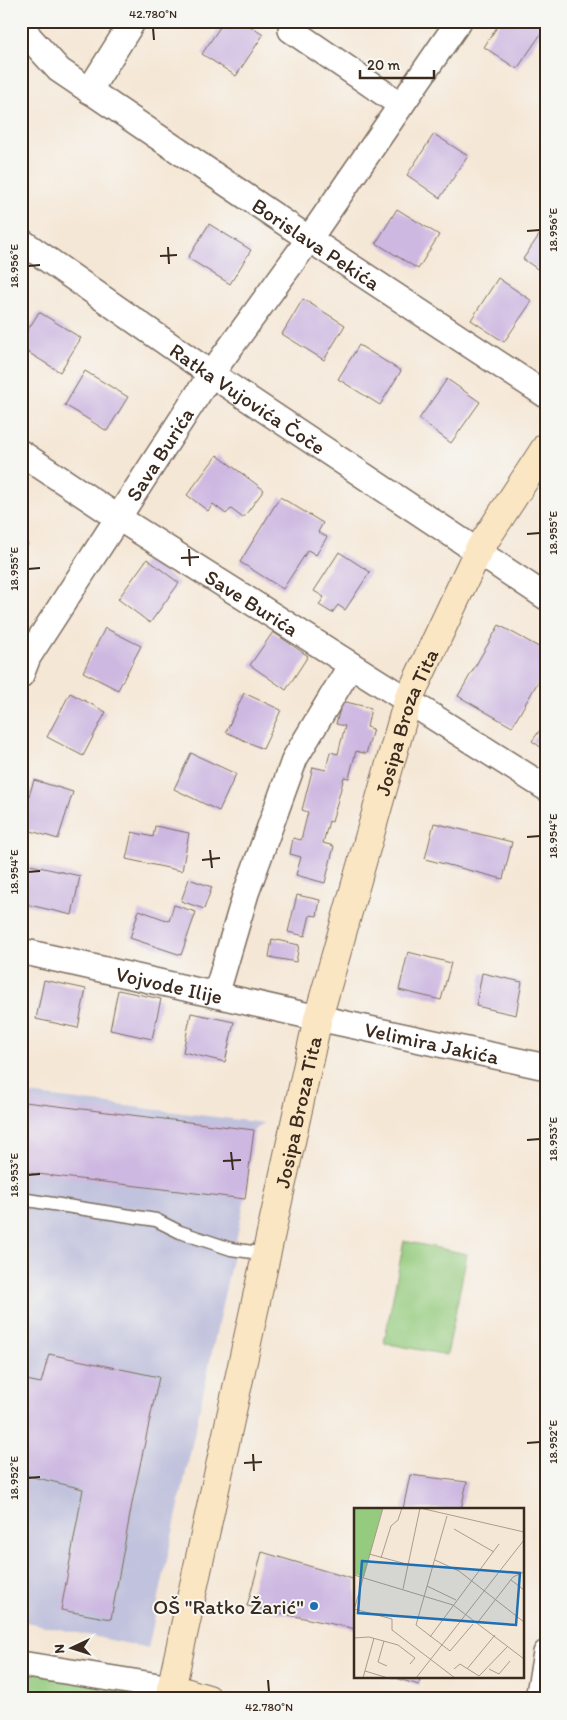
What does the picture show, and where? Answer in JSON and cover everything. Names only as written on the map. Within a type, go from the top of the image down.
[{"type":"street","points":[[89,91],[133,21]]},
{"type":"street","name":"Sava Burića","points":[[24,662],[211,374],[309,240],[459,21]]},
{"type":"street","name":"Borislava Pekića","points":[[21,22],[29,37],[59,70],[309,240],[546,395]]},
{"type":"street","points":[[291,30],[402,105]]},
{"type":"street","name":"Ratka Vujovića Čoče","points":[[21,241],[211,374],[546,597]]},
{"type":"street","name":"Josipa Broza Tita","points":[[170,1693],[318,1018],[408,700],[478,551],[546,447]]},
{"type":"street","name":"Save Burića","points":[[21,453],[117,517],[546,788]]},
{"type":"street","points":[[216,995],[246,893],[295,758],[351,665]]},
{"type":"street","name":"Vojvode Ilije","points":[[21,951],[318,1018]]},
{"type":"street","name":"Velimira Jakića","points":[[318,1018],[546,1067]]},
{"type":"street","points":[[538,1699],[546,1653]]},
{"type":"street","points":[[21,1664],[208,1699]]},
{"type":"lane","points":[[21,1199],[156,1220],[180,1232],[231,1249],[266,1254]]},
{"type":"shaded area","points":[[21,1093],[264,1123],[254,1130],[245,1199],[148,1648],[21,1621]]},
{"type":"green space","points":[[404,1241],[467,1254],[447,1355],[384,1343]]},
{"type":"green space","points":[[21,1663],[169,1699],[21,1699]]},
{"type":"building","points":[[224,21],[243,21],[263,35],[236,76],[202,54]]},
{"type":"building","points":[[501,21],[534,21],[545,28],[517,69],[484,47]]},
{"type":"building","points":[[434,134],[468,156],[440,198],[407,175]]},
{"type":"building","points":[[397,209],[439,235],[418,269],[376,243]]},
{"type":"building","points":[[209,224],[251,250],[230,284],[188,258]]},
{"type":"building","points":[[546,225],[546,275],[523,259]]},
{"type":"building","points":[[498,278],[532,301],[504,342],[471,320]]},
{"type":"building","points":[[303,299],[345,325],[324,360],[282,334]]},
{"type":"building","points":[[39,312],[81,338],[60,372],[21,348],[21,341]]},
{"type":"building","points":[[359,345],[401,371],[380,405],[338,379]]},
{"type":"building","points":[[85,371],[128,397],[107,431],[65,405]]},
{"type":"building","points":[[447,379],[480,402],[451,443],[419,419]]},
{"type":"building","points":[[217,455],[264,490],[243,518],[231,509],[226,514],[213,504],[208,511],[187,495]]},
{"type":"building","points":[[280,497],[323,523],[318,532],[327,537],[316,555],[308,550],[283,589],[240,562]]},
{"type":"building","points":[[21,540],[28,544],[21,557]]},
{"type":"building","points":[[339,552],[370,572],[345,610],[338,605],[332,613],[319,605],[324,597],[314,591]]},
{"type":"building","points":[[147,559],[179,583],[150,623],[118,599]]},
{"type":"building","points":[[499,625],[546,651],[546,668],[512,727],[458,696]]},
{"type":"building","points":[[105,628],[141,646],[118,690],[83,672]]},
{"type":"building","points":[[273,632],[308,656],[286,690],[250,665]]},
{"type":"building","points":[[70,693],[106,712],[83,756],[47,737]]},
{"type":"building","points":[[244,693],[281,710],[263,749],[226,732]]},
{"type":"building","points":[[342,701],[371,708],[367,727],[373,729],[366,754],[356,751],[349,778],[344,777],[332,822],[329,821],[323,843],[334,846],[325,883],[296,875],[301,857],[290,854],[293,838],[301,840],[308,812],[302,810],[313,767],[326,770],[330,752],[338,754],[345,726],[336,724]]},
{"type":"building","points":[[546,722],[546,751],[532,741]]},
{"type":"building","points":[[191,753],[236,774],[219,811],[174,789]]},
{"type":"building","points":[[34,780],[73,792],[58,839],[21,828],[21,821]]},
{"type":"building","points":[[434,823],[512,842],[503,879],[425,859]]},
{"type":"building","points":[[155,826],[189,833],[182,871],[126,859],[132,832],[153,837]]},
{"type":"building","points":[[21,863],[80,876],[72,915],[21,903]]},
{"type":"building","points":[[189,879],[212,887],[204,909],[181,901]]},
{"type":"building","points":[[297,895],[320,900],[317,916],[310,915],[305,936],[288,932]]},
{"type":"building","points":[[174,905],[196,912],[181,955],[130,938],[139,910],[169,921]]},
{"type":"building","points":[[272,939],[299,945],[296,962],[269,957]]},
{"type":"building","points":[[408,952],[451,963],[441,1000],[399,990]]},
{"type":"building","points":[[482,973],[522,982],[516,1015],[476,1006]]},
{"type":"building","points":[[44,980],[86,989],[78,1028],[36,1019]]},
{"type":"building","points":[[118,990],[161,999],[152,1039],[110,1030]]},
{"type":"building","points":[[191,1013],[234,1022],[225,1062],[183,1052]]},
{"type":"building","points":[[25,1102],[254,1130],[245,1199],[21,1172],[21,1132]]},
{"type":"building","points":[[49,1354],[159,1377],[133,1498],[111,1619],[61,1610],[83,1489],[21,1474],[21,1379],[41,1383]]},
{"type":"building","points":[[410,1475],[467,1482],[461,1508],[403,1508]]},
{"type":"building","points":[[262,1552],[354,1579],[354,1629],[247,1606]]},
{"type":"building","points":[[395,1678],[421,1678],[419,1685]]},
{"type":"place","name":"OŠ \"Ratko Žarić\"","points":[[314,1606]]}]
